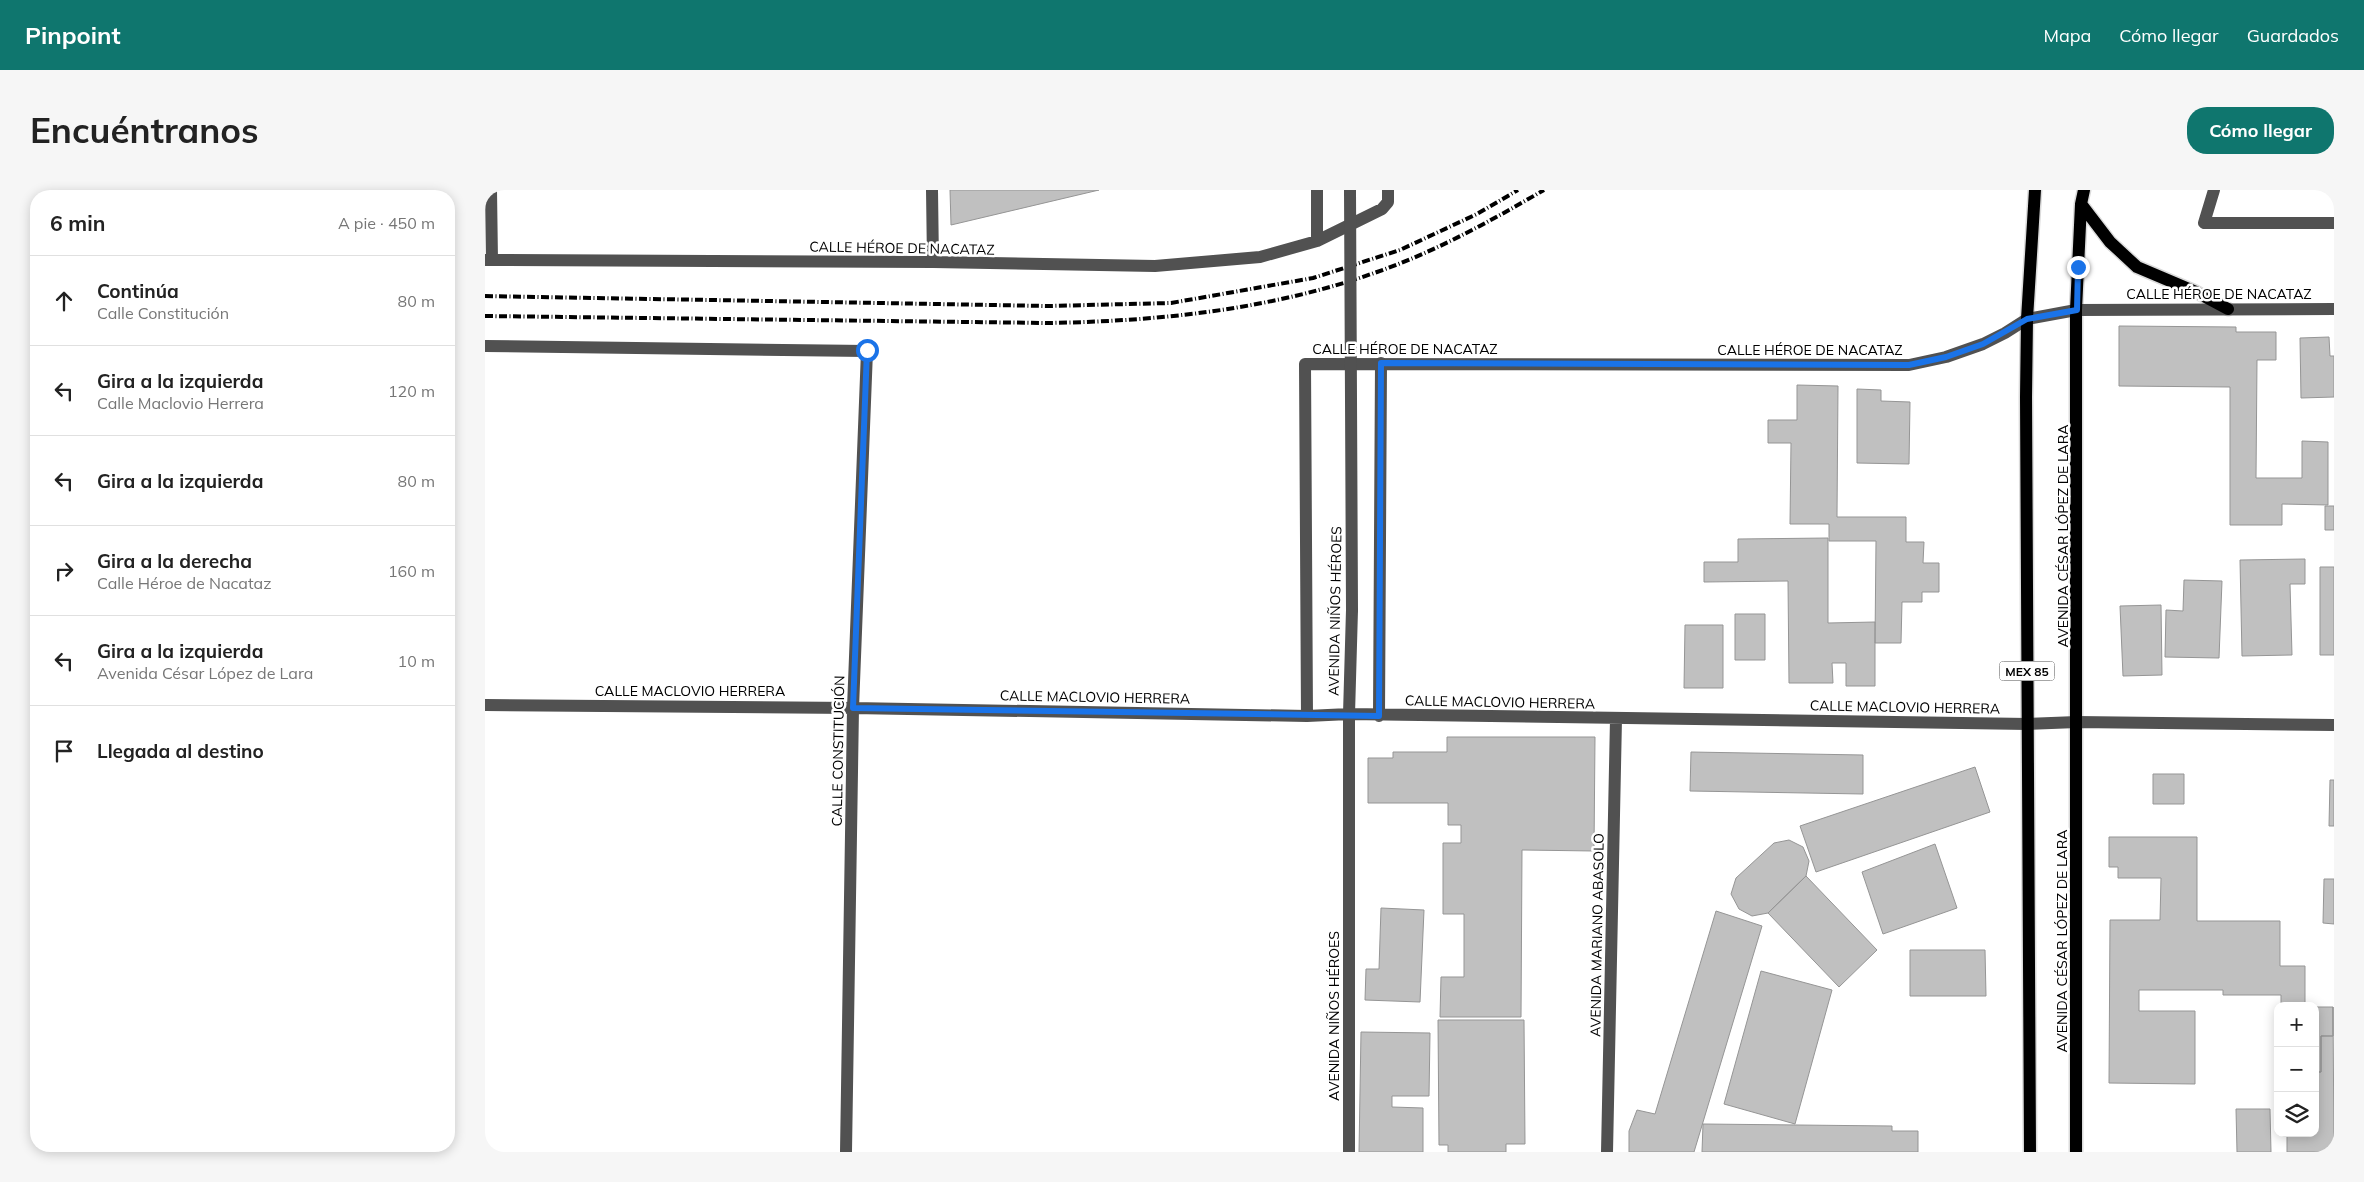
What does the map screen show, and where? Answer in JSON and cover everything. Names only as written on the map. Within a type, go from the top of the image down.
[{"type":"main road","name":"MEX 85","points":[[2030,1152],[2027,319],[2035,190]]},
{"type":"main road","name":"AVENIDA CÉSAR LÓPEZ DE LARA","points":[[2076,1152],[2077,310],[2081,204],[2084,190]]},
{"type":"main road","points":[[2081,204],[2110,242],[2137,267],[2195,292],[2228,309]]},
{"type":"street","points":[[488,260],[491,190]]},
{"type":"street","points":[[932,190],[933,262]]},
{"type":"street","points":[[1317,190],[1317,241]]},
{"type":"street","name":"AVENIDA NIÑOS HÉROES","points":[[1349,1152],[1349,714],[1352,610],[1350,190]]},
{"type":"street","name":"CALLE HÉROE DE NACATAZ","points":[[488,260],[933,262],[1155,266],[1259,257],[1317,241],[1382,209],[1388,202],[1388,190]]},
{"type":"street","points":[[2214,190],[2204,223],[2334,223]]},
{"type":"street","name":"CALLE HÉROE DE NACATAZ","points":[[1307,716],[1305,364],[1909,365],[1946,357],[1983,344],[2027,319],[2077,310],[2334,309]]},
{"type":"street","name":"CALLE CONSTITUCIÓN","points":[[485,346],[867,350],[853,708],[846,1152]]},
{"type":"street","points":[[1379,716],[1381,363]]},
{"type":"street","name":"CALLE MACLOVIO HERRERA","points":[[485,705],[853,708],[1307,716],[1349,714],[1379,716],[2028,724],[2077,722],[2334,726]]},
{"type":"street","name":"AVENIDA MARIANO ABASOLO","points":[[1607,1152],[1616,718]]},
{"type":"building","points":[[950,190],[1099,190],[951,225]]},
{"type":"building","points":[[2119,326],[2236,327],[2236,332],[2276,332],[2276,360],[2257,360],[2256,478],[2302,478],[2302,441],[2328,442],[2328,505],[2282,504],[2282,525],[2230,525],[2230,387],[2119,386]]},
{"type":"building","points":[[2329,337],[2330,356],[2334,356],[2334,397],[2301,398],[2300,338]]},
{"type":"building","points":[[1797,385],[1838,386],[1837,517],[1906,517],[1906,542],[1924,542],[1923,563],[1939,563],[1939,592],[1922,592],[1922,602],[1902,602],[1901,643],[1875,643],[1876,541],[1829,541],[1829,524],[1790,524],[1791,443],[1768,443],[1768,420],[1797,420]]},
{"type":"building","points":[[1857,389],[1881,390],[1881,401],[1910,402],[1909,464],[1857,463]]},
{"type":"building","points":[[2325,506],[2334,506],[2334,530],[2325,530]]},
{"type":"building","points":[[1828,538],[1828,623],[1875,622],[1875,686],[1846,686],[1846,663],[1832,663],[1833,683],[1789,683],[1788,581],[1704,582],[1704,562],[1738,562],[1738,539]]},
{"type":"building","points":[[2305,559],[2305,584],[2290,584],[2292,655],[2242,656],[2240,560]]},
{"type":"building","points":[[2320,567],[2334,567],[2334,655],[2320,655]]},
{"type":"building","points":[[2184,580],[2222,581],[2219,658],[2165,657],[2166,610],[2183,611]]},
{"type":"building","points":[[2161,605],[2162,675],[2123,676],[2120,606]]},
{"type":"building","points":[[1735,614],[1765,614],[1765,660],[1735,660]]},
{"type":"building","points":[[1685,625],[1723,625],[1723,688],[1684,688]]},
{"type":"building","points":[[1447,737],[1595,737],[1594,851],[1522,850],[1521,1017],[1440,1017],[1441,977],[1464,977],[1464,914],[1443,914],[1443,843],[1461,843],[1461,825],[1448,825],[1448,803],[1368,803],[1368,758],[1393,758],[1393,752],[1447,752]]},
{"type":"building","points":[[1691,752],[1863,755],[1863,794],[1690,791]]},
{"type":"building","points":[[1975,767],[1990,812],[1816,872],[1800,826]]},
{"type":"building","points":[[2153,774],[2184,774],[2184,804],[2153,804]]},
{"type":"building","points":[[2330,780],[2334,780],[2334,826],[2329,826]]},
{"type":"building","points":[[2109,837],[2197,837],[2197,921],[2280,921],[2280,966],[2305,966],[2305,1002],[2281,1002],[2281,995],[2223,995],[2223,990],[2139,990],[2139,1011],[2195,1011],[2195,1084],[2109,1083],[2110,920],[2160,920],[2161,878],[2118,878],[2118,867],[2109,867]]},
{"type":"building","points":[[1789,840],[1803,847],[1809,861],[1806,876],[1768,913],[1752,916],[1739,909],[1731,894],[1736,878],[1774,843]]},
{"type":"building","points":[[1935,844],[1957,908],[1883,934],[1862,872]]},
{"type":"building","points":[[1806,876],[1877,950],[1839,987],[1768,913]]},
{"type":"building","points":[[2324,879],[2334,879],[2334,924],[2323,923]]},
{"type":"building","points":[[1381,908],[1424,910],[1420,1002],[1365,1000],[1366,969],[1379,969]]},
{"type":"building","points":[[1716,911],[1762,926],[1694,1152],[1629,1152],[1629,1131],[1637,1110],[1655,1114]]},
{"type":"building","points":[[1910,950],[1985,950],[1986,996],[1910,996]]},
{"type":"building","points":[[1761,971],[1832,990],[1795,1124],[1724,1104]]},
{"type":"building","points":[[2319,1007],[2333,1007],[2333,1036],[2321,1036],[2321,1072],[2319,1072]]},
{"type":"building","points":[[2333,1007],[2334,1152],[2287,1152],[2287,1137],[2319,1137],[2321,1036],[2333,1036]]},
{"type":"building","points":[[1438,1020],[1524,1020],[1525,1144],[1506,1144],[1506,1152],[1448,1152],[1448,1145],[1439,1145]]},
{"type":"building","points":[[1361,1032],[1430,1033],[1429,1096],[1392,1096],[1392,1107],[1423,1108],[1423,1152],[1359,1152]]},
{"type":"building","points":[[2236,1109],[2270,1109],[2271,1152],[2237,1152]]},
{"type":"building","points":[[1703,1124],[1892,1126],[1892,1131],[1918,1131],[1918,1152],[1702,1152]]},
{"type":"railway","points":[[485,296],[1048,306],[1171,303],[1313,278],[1400,250],[1477,214],[1518,190]]},
{"type":"railway","points":[[485,316],[1048,323],[1178,316],[1263,303],[1305,294],[1388,268],[1448,242],[1544,190]]},
{"type":"route","points":[[867,350],[853,708],[1307,716],[1349,714],[1379,716],[1381,363],[1909,365],[1946,357],[1983,344],[2027,319],[2077,310],[2078,267]]}]
